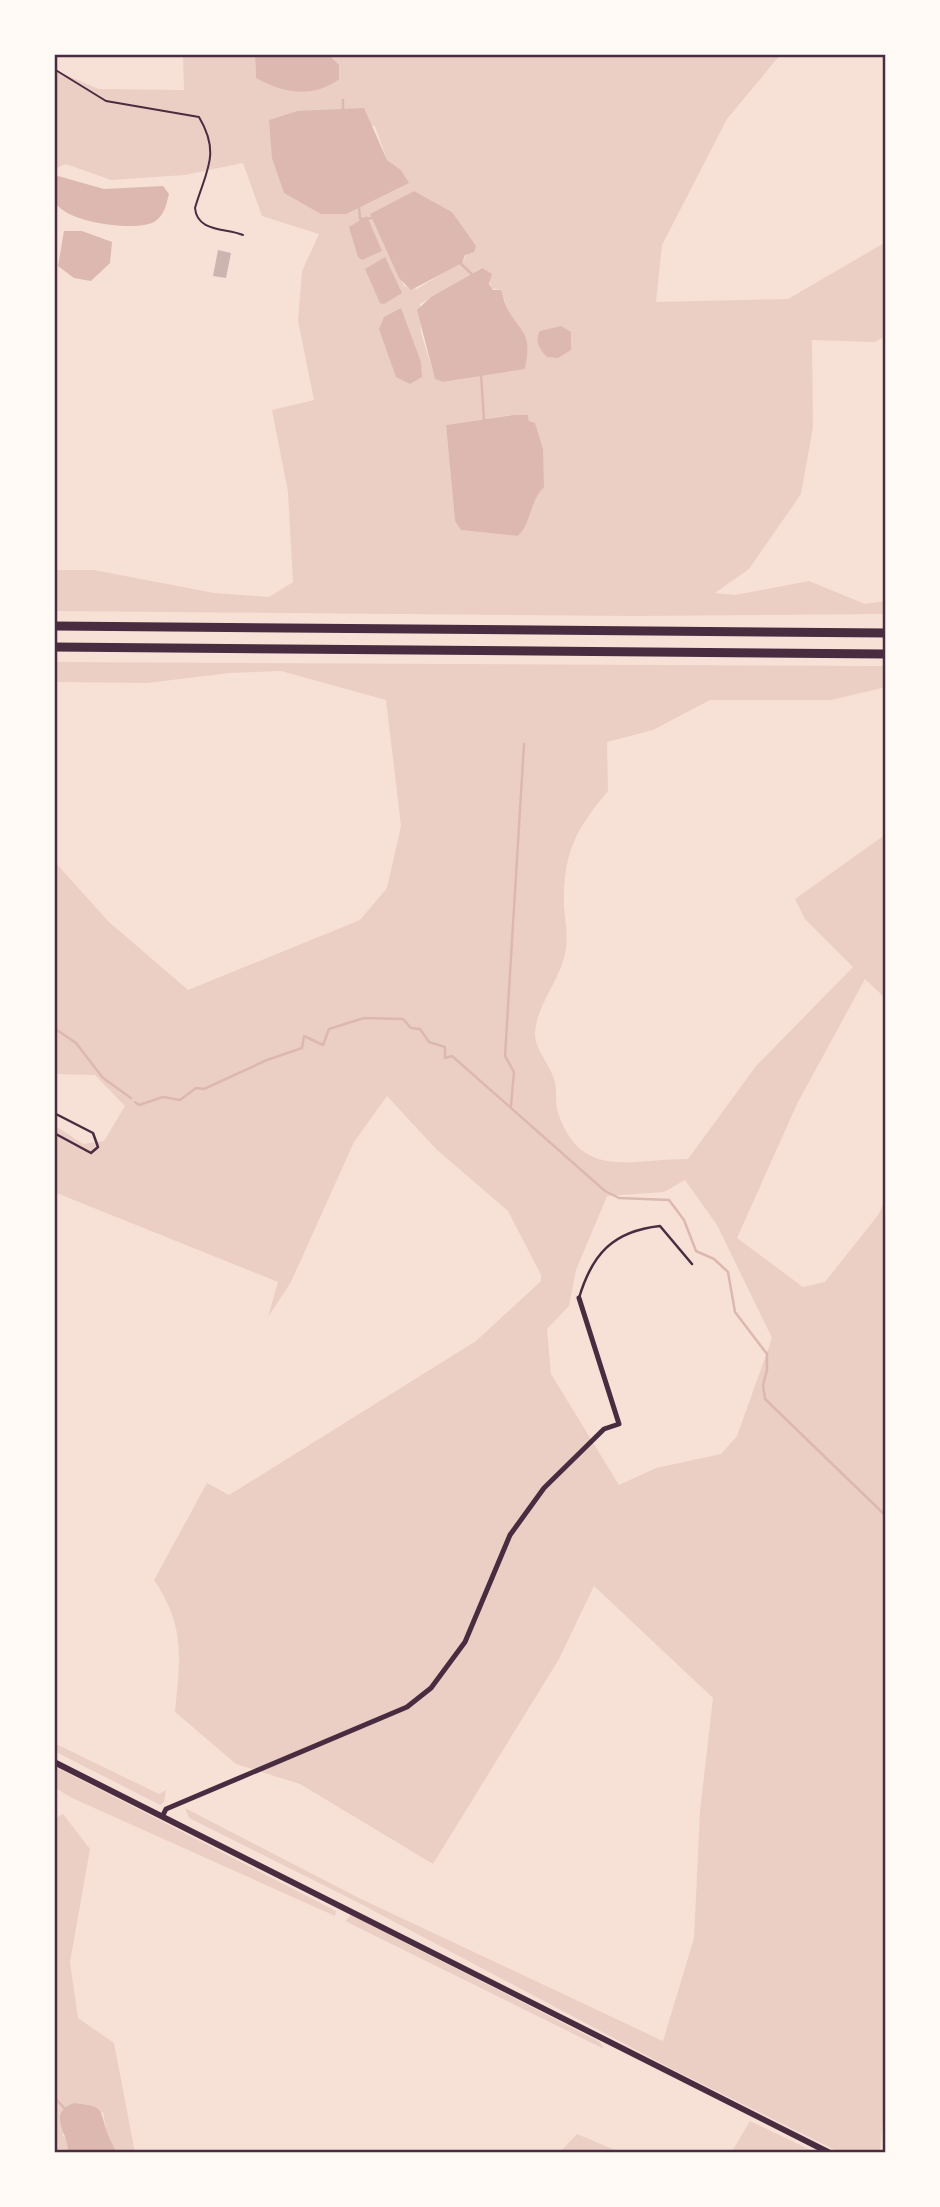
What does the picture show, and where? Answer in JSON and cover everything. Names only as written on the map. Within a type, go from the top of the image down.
[{"type":"highway","points":[[54,626],[886,633]]},
{"type":"highway","points":[[54,647],[886,654]]},
{"type":"street","points":[[163,1815],[166,1809],[407,1707],[431,1688],[465,1643],[510,1535],[544,1488],[604,1429],[619,1424],[579,1298]]},
{"type":"street","points":[[54,1762],[830,2153]]},
{"type":"lane","points":[[54,1113],[93,1133],[98,1147],[91,1153],[54,1133]]},
{"type":"lane","points":[[579,1298],[584,1281],[604,1247],[637,1231],[660,1226],[692,1264]]},
{"type":"path","points":[[54,69],[106,101],[199,117],[210,135],[212,149],[195,208],[196,215],[202,224],[243,235]]},
{"type":"shaded area","points":[[183,54],[255,54],[256,78],[333,59],[328,54],[781,54],[727,119],[662,245],[656,302],[788,299],[886,242],[886,336],[875,342],[812,340],[813,427],[801,494],[749,569],[715,593],[735,595],[809,581],[865,604],[886,601],[886,614],[634,616],[54,611],[54,570],[94,570],[214,593],[269,597],[293,582],[288,492],[272,410],[314,400],[298,321],[302,271],[319,234],[262,216],[243,163],[185,175],[111,180],[66,164],[54,169],[54,70],[99,89],[184,90]],"holes":[[[297,111],[375,126],[387,160],[401,170],[303,202],[284,193],[269,120]],[[414,191],[452,212],[467,253],[464,260],[417,289],[404,286],[370,214]],[[481,268],[489,277],[491,288],[501,290],[506,306],[524,334],[527,347],[525,369],[444,382],[435,378],[421,333],[420,304]],[[528,415],[533,497],[531,512],[518,536],[462,530],[455,521],[446,425]]]},
{"type":"shaded area","points":[[255,54],[328,54],[339,65],[339,79],[319,89],[298,92],[287,90],[256,78]]},
{"type":"shaded area","points":[[364,108],[387,160],[401,170],[409,183],[346,214],[321,214],[284,193],[272,158],[269,120],[297,111]]},
{"type":"shaded area","points":[[58,176],[104,189],[163,186],[169,194],[163,213],[154,222],[132,226],[100,223],[70,215],[60,208],[53,195],[54,178]]},
{"type":"shaded area","points":[[414,191],[452,212],[476,246],[474,252],[465,255],[462,263],[411,290],[399,278],[370,214]]},
{"type":"shaded area","points":[[367,216],[382,251],[362,260],[358,257],[349,227]]},
{"type":"shaded area","points":[[64,231],[82,231],[112,242],[110,263],[91,281],[74,278],[58,266]]},
{"type":"shaded area","points":[[385,257],[402,293],[384,304],[380,303],[365,269]]},
{"type":"shaded area","points":[[482,268],[492,274],[489,284],[493,290],[501,290],[506,306],[524,334],[528,347],[525,369],[443,382],[435,379],[417,310],[431,297]]},
{"type":"shaded area","points":[[401,308],[421,362],[422,377],[410,384],[396,377],[379,329],[384,317]]},
{"type":"shaded area","points":[[561,326],[571,332],[571,350],[558,358],[547,357],[540,348],[538,335],[540,331]]},
{"type":"shaded area","points":[[528,415],[529,421],[535,423],[543,449],[544,487],[518,536],[461,530],[455,521],[446,425]]},
{"type":"shaded area","points":[[54,662],[886,666],[886,687],[831,700],[710,700],[653,730],[607,742],[608,791],[579,831],[569,857],[564,888],[567,938],[564,959],[540,1011],[535,1033],[537,1045],[555,1082],[558,1113],[568,1135],[581,1149],[595,1158],[611,1162],[688,1159],[756,1066],[853,967],[805,919],[795,899],[886,834],[886,999],[865,979],[797,1104],[737,1238],[803,1287],[825,1282],[878,1215],[886,1199],[886,2087],[880,2153],[841,2153],[670,2068],[357,1902],[189,1818],[185,1808],[359,1898],[663,2041],[694,1938],[700,1811],[713,1698],[594,1586],[559,1659],[433,1864],[300,1784],[236,1764],[175,1712],[179,1659],[176,1628],[154,1580],[207,1483],[229,1495],[476,1341],[541,1281],[541,1275],[508,1211],[436,1149],[387,1096],[354,1142],[291,1282],[268,1317],[278,1282],[54,1192],[54,1125],[83,1144],[104,1141],[125,1106],[95,1075],[54,1074],[54,861],[108,921],[188,990],[360,920],[387,888],[401,826],[386,700],[281,671],[230,673],[147,683],[54,682]],"holes":[[[685,1180],[717,1225],[772,1338],[737,1436],[721,1454],[656,1468],[619,1485],[551,1374],[547,1329],[569,1306],[576,1270],[607,1196],[664,1192]]]},
{"type":"shaded area","points":[[54,1743],[159,1794],[166,1790],[164,1802],[160,1805],[54,1751]]},
{"type":"shaded area","points":[[54,1766],[336,1911],[335,1916],[72,1798],[54,1787]]},
{"type":"shaded area","points":[[63,1814],[90,1849],[70,1962],[78,2018],[114,2043],[135,2153],[116,2153],[107,2134],[103,2112],[62,2135],[69,2141],[68,2153],[54,2153],[54,1819]]},
{"type":"shaded area","points":[[351,1915],[600,2042],[604,2049],[345,1921]]},
{"type":"shaded area","points":[[74,2103],[95,2107],[101,2112],[116,2153],[68,2153],[60,2119],[65,2108]]},
{"type":"shaded area","points":[[750,2121],[817,2153],[731,2153]]},
{"type":"shaded area","points":[[577,2134],[582,2136],[622,2153],[559,2153]]},
{"type":"building","points":[[218,250],[231,253],[226,278],[213,276]]},
{"type":"waterway","points":[[343,100],[343,111]]},
{"type":"waterway","points":[[359,207],[360,219],[373,218]]},
{"type":"waterway","points":[[460,263],[475,277]]},
{"type":"waterway","points":[[481,374],[484,420]]},
{"type":"waterway","points":[[511,1106],[514,1072],[505,1056],[524,744]]},
{"type":"waterway","points":[[135,1102],[139,1105],[163,1097],[180,1100],[196,1088],[204,1089],[267,1060],[302,1048],[304,1036],[323,1045],[329,1029],[364,1018],[403,1019],[411,1028],[420,1029],[429,1042],[445,1047],[445,1058],[452,1056],[605,1191],[619,1198],[669,1200],[684,1220],[696,1251],[714,1259],[728,1272],[735,1312],[767,1354],[763,1385],[765,1399],[886,1516]]},
{"type":"waterway","points":[[54,1028],[76,1043],[103,1078],[131,1098]]},
{"type":"waterway","points":[[54,2097],[66,2110]]}]
